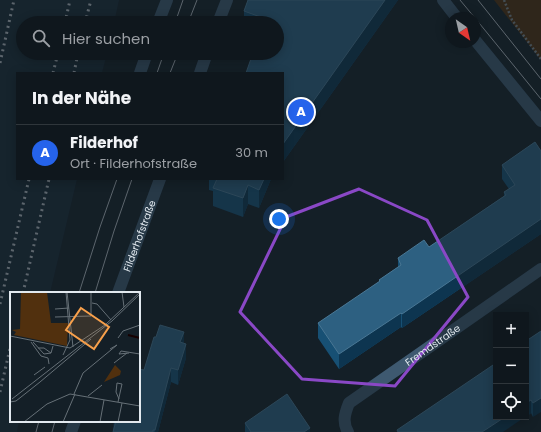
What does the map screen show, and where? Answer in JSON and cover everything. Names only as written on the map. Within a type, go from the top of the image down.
[{"type":"street","points":[[161,16],[167,0]]},
{"type":"street","points":[[221,16],[227,0]]},
{"type":"street","points":[[443,0],[452,12]]},
{"type":"street","points":[[481,47],[541,121]]},
{"type":"street","points":[[140,72],[145,60]]},
{"type":"street","points":[[200,72],[205,60]]},
{"type":"street","name":"Filderhofstraße","points":[[118,292],[160,180]]},
{"type":"street","name":"Fremdstraße","points":[[348,432],[345,427],[344,415],[350,403],[541,269]]},
{"type":"street","points":[[71,432],[75,422]]},
{"type":"path","points":[[504,0],[512,20],[541,59]]},
{"type":"highlighted area","points":[[359,189],[427,220],[468,297],[395,386],[302,379],[240,312],[286,217]]},
{"type":"shaded area","points":[[0,0],[119,0],[116,16],[16,16],[16,60],[105,60],[102,72],[16,72],[16,180],[77,180],[50,292],[10,292],[10,422],[19,422],[17,432],[0,432]]},
{"type":"shaded area","points":[[494,0],[541,0],[541,60]]},
{"type":"building","points":[[248,0],[385,0],[284,143],[284,72],[246,72],[251,60],[284,60],[284,16],[258,16],[244,11]]},
{"type":"building","points":[[535,142],[541,151],[541,219],[402,314],[401,313],[339,354],[318,323],[401,265],[398,258],[424,240],[429,247],[506,195],[504,192],[515,185],[502,165]]},
{"type":"building","points":[[217,180],[264,180],[259,190],[248,185],[243,198],[213,188]]},
{"type":"building","points":[[160,325],[184,332],[180,342],[186,344],[178,370],[171,368],[155,430],[153,430],[153,432],[113,432],[116,422],[140,422],[140,369],[144,370],[154,337],[156,337]]},
{"type":"building","points":[[541,331],[541,398],[533,403],[531,400],[529,401],[529,339]]},
{"type":"building","points":[[493,365],[493,420],[500,420],[482,432],[398,432],[397,430]]},
{"type":"building","points":[[287,394],[310,428],[304,432],[251,432],[245,423]]},
{"type":"tram line","points":[[177,16],[183,0]]},
{"type":"tram line","points":[[191,16],[197,0]]},
{"type":"tram line","points":[[460,0],[470,12]]},
{"type":"tram line","points":[[478,0],[541,79]]},
{"type":"tram line","points":[[481,25],[541,99]]},
{"type":"tram line","points":[[157,72],[162,60]]},
{"type":"tram line","points":[[170,72],[175,60]]},
{"type":"tram line","points":[[79,292],[117,180]]},
{"type":"tram line","points":[[95,292],[132,180]]},
{"type":"tram line","points":[[36,432],[39,422]]},
{"type":"tram line","points":[[52,432],[55,422]]},
{"type":"railway","points":[[0,63],[14,0]]},
{"type":"railway","points":[[67,16],[70,0]]},
{"type":"railway","points":[[87,16],[91,0]]},
{"type":"railway","points":[[53,72],[56,60]]},
{"type":"railway","points":[[74,72],[77,60]]},
{"type":"railway","points":[[0,304],[29,180]]},
{"type":"railway","points":[[23,292],[49,180]]},
{"type":"railway","points":[[0,392],[10,348]]},
{"type":"place","name":"Filderhof","points":[[301,112]]}]
